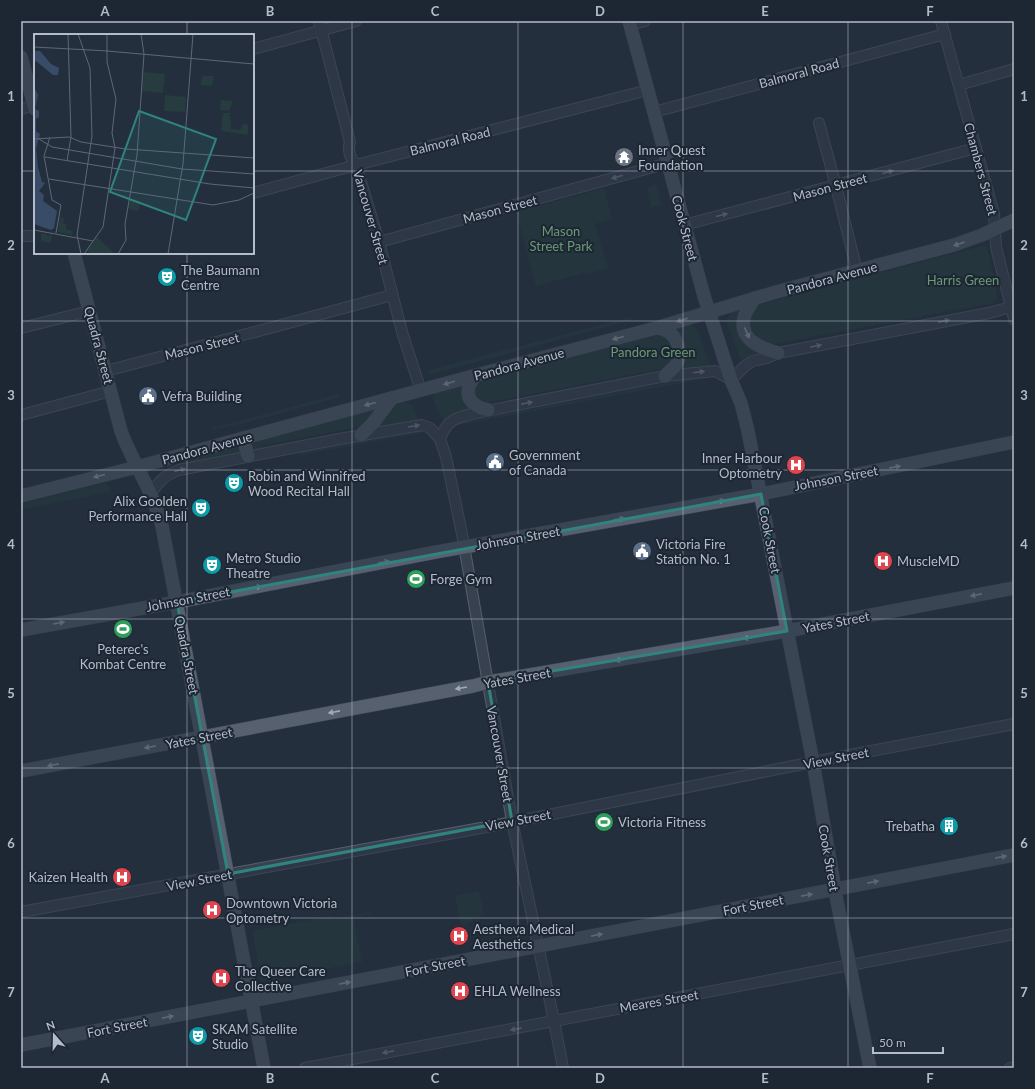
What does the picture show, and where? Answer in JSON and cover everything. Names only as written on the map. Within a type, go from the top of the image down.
[{"type":"main road","name":"Cook Street","points":[[630,23],[709,312],[731,380],[741,403],[748,431],[870,1068]]},
{"type":"main road","points":[[21,57],[34,103]]},
{"type":"main road","name":"Pandora Avenue","points":[[21,496],[137,467],[656,328],[755,298],[954,245],[982,235],[1014,220]]},
{"type":"main road","name":"Quadra Street","points":[[74,254],[126,444],[157,508],[162,526],[264,1068]]},
{"type":"main road","points":[[755,298],[744,320],[744,329],[747,337],[758,346],[778,353]]},
{"type":"main road","points":[[656,328],[665,330],[673,335],[677,341],[679,350],[679,358],[676,366],[665,376]]},
{"type":"main road","points":[[477,375],[471,380],[468,388],[468,394],[476,405],[488,410]]},
{"type":"main road","points":[[360,435],[373,423],[392,398]]},
{"type":"main road","points":[[243,438],[248,456]]},
{"type":"main road","name":"Johnson Street","points":[[21,630],[177,602],[436,552],[760,494],[1014,442]]},
{"type":"main road","name":"Yates Street","points":[[21,771],[488,682],[787,631],[1014,588]]},
{"type":"main road","name":"Fort Street","points":[[21,1045],[1014,855]]},
{"type":"street","points":[[254,48],[320,26],[356,21]]},
{"type":"street","points":[[630,23],[645,21]]},
{"type":"street","name":"Chambers Street","points":[[941,21],[994,214],[996,247],[1014,319]]},
{"type":"street","name":"Vancouver Street","points":[[320,26],[350,142],[348,148],[351,160],[356,165],[379,242],[402,332],[421,391]]},
{"type":"street","name":"Balmoral Road","points":[[654,112],[945,34]]},
{"type":"street","points":[[959,85],[1014,69]]},
{"type":"street","name":"Balmoral Road","points":[[254,193],[648,90]]},
{"type":"street","points":[[21,109],[34,107]]},
{"type":"street","points":[[820,123],[857,271]]},
{"type":"street","name":"Mason Street","points":[[684,225],[976,148]]},
{"type":"street","name":"Mason Street","points":[[379,242],[668,163]]},
{"type":"street","points":[[21,236],[34,236]]},
{"type":"street","name":"Mason Street","points":[[106,371],[392,295]]},
{"type":"street","points":[[440,439],[448,424],[454,419],[488,410],[665,376],[715,371],[731,380],[745,366],[753,361],[767,358],[778,353],[989,313],[1011,306]]},
{"type":"street","points":[[21,328],[89,311]]},
{"type":"street","points":[[21,415],[111,391]]},
{"type":"street","name":"Pandora Avenue","points":[[150,494],[168,474],[179,470],[248,456],[422,425],[430,428],[440,439]]},
{"type":"street","name":"Vancouver Street","points":[[440,439],[446,457],[464,548],[512,821],[563,1068]]},
{"type":"street","name":"View Street","points":[[21,912],[492,826],[812,762],[1014,724]]},
{"type":"street","name":"Meares Street","points":[[305,1068],[1014,934]]},
{"type":"street","points":[[1010,1068],[1014,1067]]},
{"type":"highlighted area","points":[[761,494],[787,631],[488,682],[512,821],[228,874],[177,602]]},
{"type":"green space","points":[[656,184],[661,205],[651,207],[647,188]]},
{"type":"green space","name":"Mason Street Park","points":[[604,188],[612,219],[595,224],[608,268],[587,274],[587,272],[536,286],[516,212]]},
{"type":"green space","name":"Harris Green","points":[[986,246],[988,250],[996,290],[997,298],[993,303],[768,345],[750,332],[749,319],[756,308],[760,305]]},
{"type":"green space","points":[[742,310],[760,354],[741,361],[726,321],[730,313]]},
{"type":"green space","points":[[631,317],[632,320],[430,374],[429,370]]},
{"type":"green space","name":"Pandora Green","points":[[691,323],[692,326],[697,329],[710,364],[709,367],[704,366],[681,370],[672,329]]},
{"type":"green space","name":"Pandora Green","points":[[655,333],[667,337],[675,349],[669,363],[661,369],[485,403],[482,403],[473,395],[477,383],[501,373]]},
{"type":"green space","points":[[708,375],[708,378],[454,426],[456,423]]},
{"type":"green space","points":[[464,383],[473,409],[445,423],[435,404],[433,396],[434,393]]},
{"type":"green space","points":[[339,394],[337,398],[213,430],[213,428]]},
{"type":"green space","points":[[405,402],[411,404],[419,421],[377,428],[394,405]]},
{"type":"green space","points":[[369,408],[379,408],[366,423],[359,427],[265,445],[256,450],[251,448],[249,443]]},
{"type":"green space","points":[[422,429],[421,433],[301,455],[301,451]]},
{"type":"green space","points":[[236,445],[240,446],[241,453],[185,465],[184,463]]},
{"type":"green space","points":[[105,483],[109,486],[110,492],[21,509],[21,504]]},
{"type":"green space","points":[[479,891],[484,915],[472,918],[473,922],[466,923],[466,925],[461,926],[455,896]]},
{"type":"green space","points":[[369,912],[371,914],[353,917],[362,962],[261,981],[253,931],[332,916],[333,919]]},
{"type":"place","name":"Inner Quest Foundation","points":[[624,157]]},
{"type":"place","name":"The Baumann Centre","points":[[167,277]]},
{"type":"place","name":"Vefra Building","points":[[148,396]]},
{"type":"place","name":"Government of Canada","points":[[495,462]]},
{"type":"place","name":"Inner Harbour Optometry","points":[[796,465]]},
{"type":"place","name":"Robin and Winnifred Wood Recital Hall","points":[[234,483]]},
{"type":"place","name":"Alix Goolden Performance Hall","points":[[201,508]]},
{"type":"place","name":"Victoria Fire Station No. 1","points":[[642,551]]},
{"type":"place","name":"MuscleMD","points":[[883,561]]},
{"type":"place","name":"Metro Studio Theatre","points":[[212,565]]},
{"type":"place","name":"Forge Gym","points":[[416,579]]},
{"type":"place","name":"Peterec's Kombat Centre","points":[[123,629]]},
{"type":"place","name":"Victoria Fitness","points":[[604,822]]},
{"type":"place","name":"Trebatha","points":[[949,826]]},
{"type":"place","name":"Kaizen Health","points":[[122,877]]},
{"type":"place","name":"Downtown Victoria Optometry","points":[[212,910]]},
{"type":"place","name":"Aestheva Medical Aesthetics","points":[[459,936]]},
{"type":"place","name":"The Queer Care Collective","points":[[221,978]]},
{"type":"place","name":"EHLA Wellness","points":[[460,991]]},
{"type":"place","name":"SKAM Satellite Studio","points":[[198,1036]]}]
